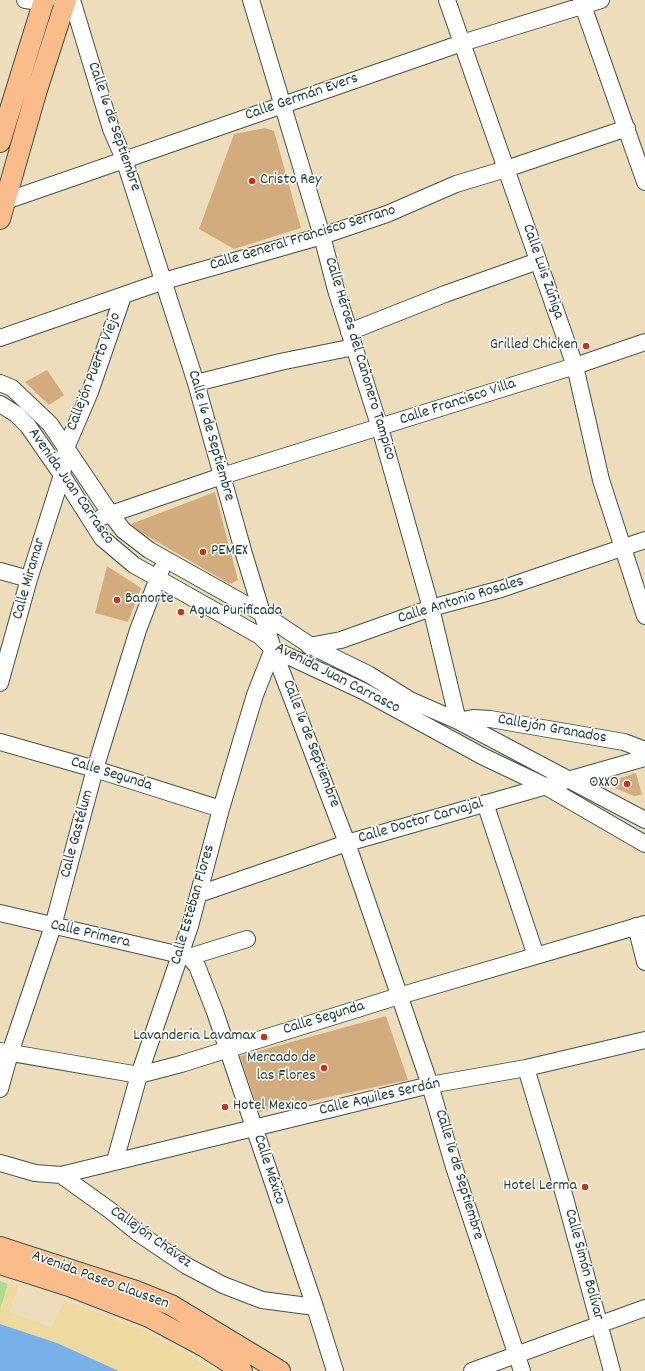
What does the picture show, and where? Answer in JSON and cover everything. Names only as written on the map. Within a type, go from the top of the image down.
[{"type":"main road","points":[[0,140],[40,0]]},
{"type":"main road","points":[[2,208],[66,0]]},
{"type":"main road","name":"Avenida Paseo Claussen","points":[[0,1246],[136,1291],[171,1305],[280,1371]]},
{"type":"main road","name":"Avenida Paseo Claussen","points":[[0,1264],[69,1286],[149,1316],[205,1347],[242,1371]]},
{"type":"street","name":"Calle 16 de Septiembre","points":[[72,0],[111,129],[124,159],[196,384],[244,554],[273,649],[347,843],[430,1085],[491,1284],[522,1371]]},
{"type":"street","name":"Calle Héroes del Cañonero Tampico","points":[[251,0],[322,236],[336,290],[380,428],[431,608],[458,721]]},
{"type":"street","name":"Calle Luis Zúñiga","points":[[447,0],[574,366],[601,480],[645,616]]},
{"type":"street","name":"Calle Germán Evers","points":[[2,208],[124,159],[462,43],[582,3],[601,0]]},
{"type":"street","points":[[582,3],[645,182]]},
{"type":"street","name":"Calle General Francisco Serrano","points":[[0,338],[164,281],[322,236],[387,214],[456,184],[506,169],[627,128]]},
{"type":"street","points":[[349,332],[445,294],[538,261]]},
{"type":"street","name":"Callejón Puerto Viejo","points":[[62,475],[66,448],[90,392],[123,296]]},
{"type":"street","name":"Calle Francisco Villa","points":[[92,522],[110,514],[222,476],[380,428],[645,342]]},
{"type":"street","points":[[196,384],[280,362],[354,347]]},
{"type":"street","name":"Avenida Juan Carrasco","points":[[0,383],[12,388],[50,424],[110,514],[134,540],[166,560],[263,614],[311,646],[368,674],[410,700],[458,721],[645,820]]},
{"type":"street","name":"Avenida Juan Carrasco","points":[[0,404],[16,414],[28,426],[62,475],[102,538],[122,556],[158,579],[260,636],[273,649],[363,691],[482,756],[545,786],[641,841]]},
{"type":"street","name":"Calle Miramar","points":[[0,683],[29,579],[62,475]]},
{"type":"street","name":"Calle Antonio Rosales","points":[[273,649],[311,646],[341,640],[431,608],[501,589],[645,540]]},
{"type":"street","name":"Calle Gastélum","points":[[0,1090],[5,1052],[53,926],[95,769],[138,630],[166,560]]},
{"type":"street","points":[[0,572],[29,579]]},
{"type":"street","name":"Calle Esteban Flores","points":[[115,1162],[139,1075],[185,956],[221,809],[255,695],[273,649]]},
{"type":"street","name":"Callejón Granados","points":[[458,721],[473,718],[490,719],[624,742],[645,750]]},
{"type":"street","points":[[450,738],[458,721]]},
{"type":"street","name":"Calle Segunda","points":[[0,742],[95,769],[221,809]]},
{"type":"street","name":"Calle Doctor Carvajal","points":[[199,894],[347,843],[645,758]]},
{"type":"street","points":[[485,803],[536,956]]},
{"type":"street","points":[[641,841],[645,824]]},
{"type":"street","name":"Calle Primera","points":[[0,913],[185,956]]},
{"type":"street","points":[[641,925],[645,962]]},
{"type":"street","name":"Calle Segunda","points":[[5,1052],[139,1075],[399,996],[641,925]]},
{"type":"street","points":[[185,956],[247,939]]},
{"type":"street","name":"Calle México","points":[[185,956],[199,972],[227,1049],[315,1307],[335,1371]]},
{"type":"street","name":"Calle Aquiles Serdán","points":[[0,1163],[35,1173],[61,1175],[430,1085],[526,1068],[645,1040]]},
{"type":"street","name":"Calle Simón Bolívar","points":[[526,1068],[565,1198],[612,1371]]},
{"type":"street","name":"Callejón Chávez","points":[[61,1175],[163,1251],[217,1282],[262,1300],[315,1307]]},
{"type":"street","points":[[472,1371],[645,1308]]},
{"type":"green space","points":[[0,1281],[8,1284],[0,1310]]},
{"type":"sand","points":[[8,1284],[19,1285],[9,1312],[51,1327],[65,1301],[143,1330],[194,1358],[213,1371],[119,1371],[57,1343],[0,1324],[0,1310]]},
{"type":"water","points":[[0,1324],[57,1343],[119,1371],[0,1371]]},
{"type":"building","name":"Cristo Rey","points":[[265,128],[274,131],[301,228],[234,249],[199,229],[234,134]]},
{"type":"building","points":[[47,370],[64,395],[49,405],[25,382]]},
{"type":"building","name":"PEMEX","points":[[215,492],[238,580],[230,584],[142,533],[131,524]]},
{"type":"building","name":"Banorte","points":[[107,566],[141,588],[128,622],[95,613]]},
{"type":"building","name":"OXXO","points":[[636,773],[642,795],[634,796],[615,788],[614,780]]},
{"type":"building","name":"Mercado de las Flores","points":[[386,1016],[408,1080],[259,1112],[240,1056]]},
{"type":"place","name":"Cristo Rey","points":[[252,181]]},
{"type":"place","name":"Grilled Chicken","points":[[586,346]]},
{"type":"place","name":"PEMEX","points":[[203,552]]},
{"type":"place","name":"Banorte","points":[[117,600]]},
{"type":"place","name":"Agua Purificada","points":[[181,612]]},
{"type":"place","name":"OXXO","points":[[627,784]]},
{"type":"place","name":"Lavanderia Lavamax","points":[[264,1037]]},
{"type":"place","name":"Mercado de las Flores","points":[[324,1068]]},
{"type":"place","name":"Hotel Mexico","points":[[225,1107]]},
{"type":"place","name":"Hotel Lerma","points":[[585,1187]]}]
